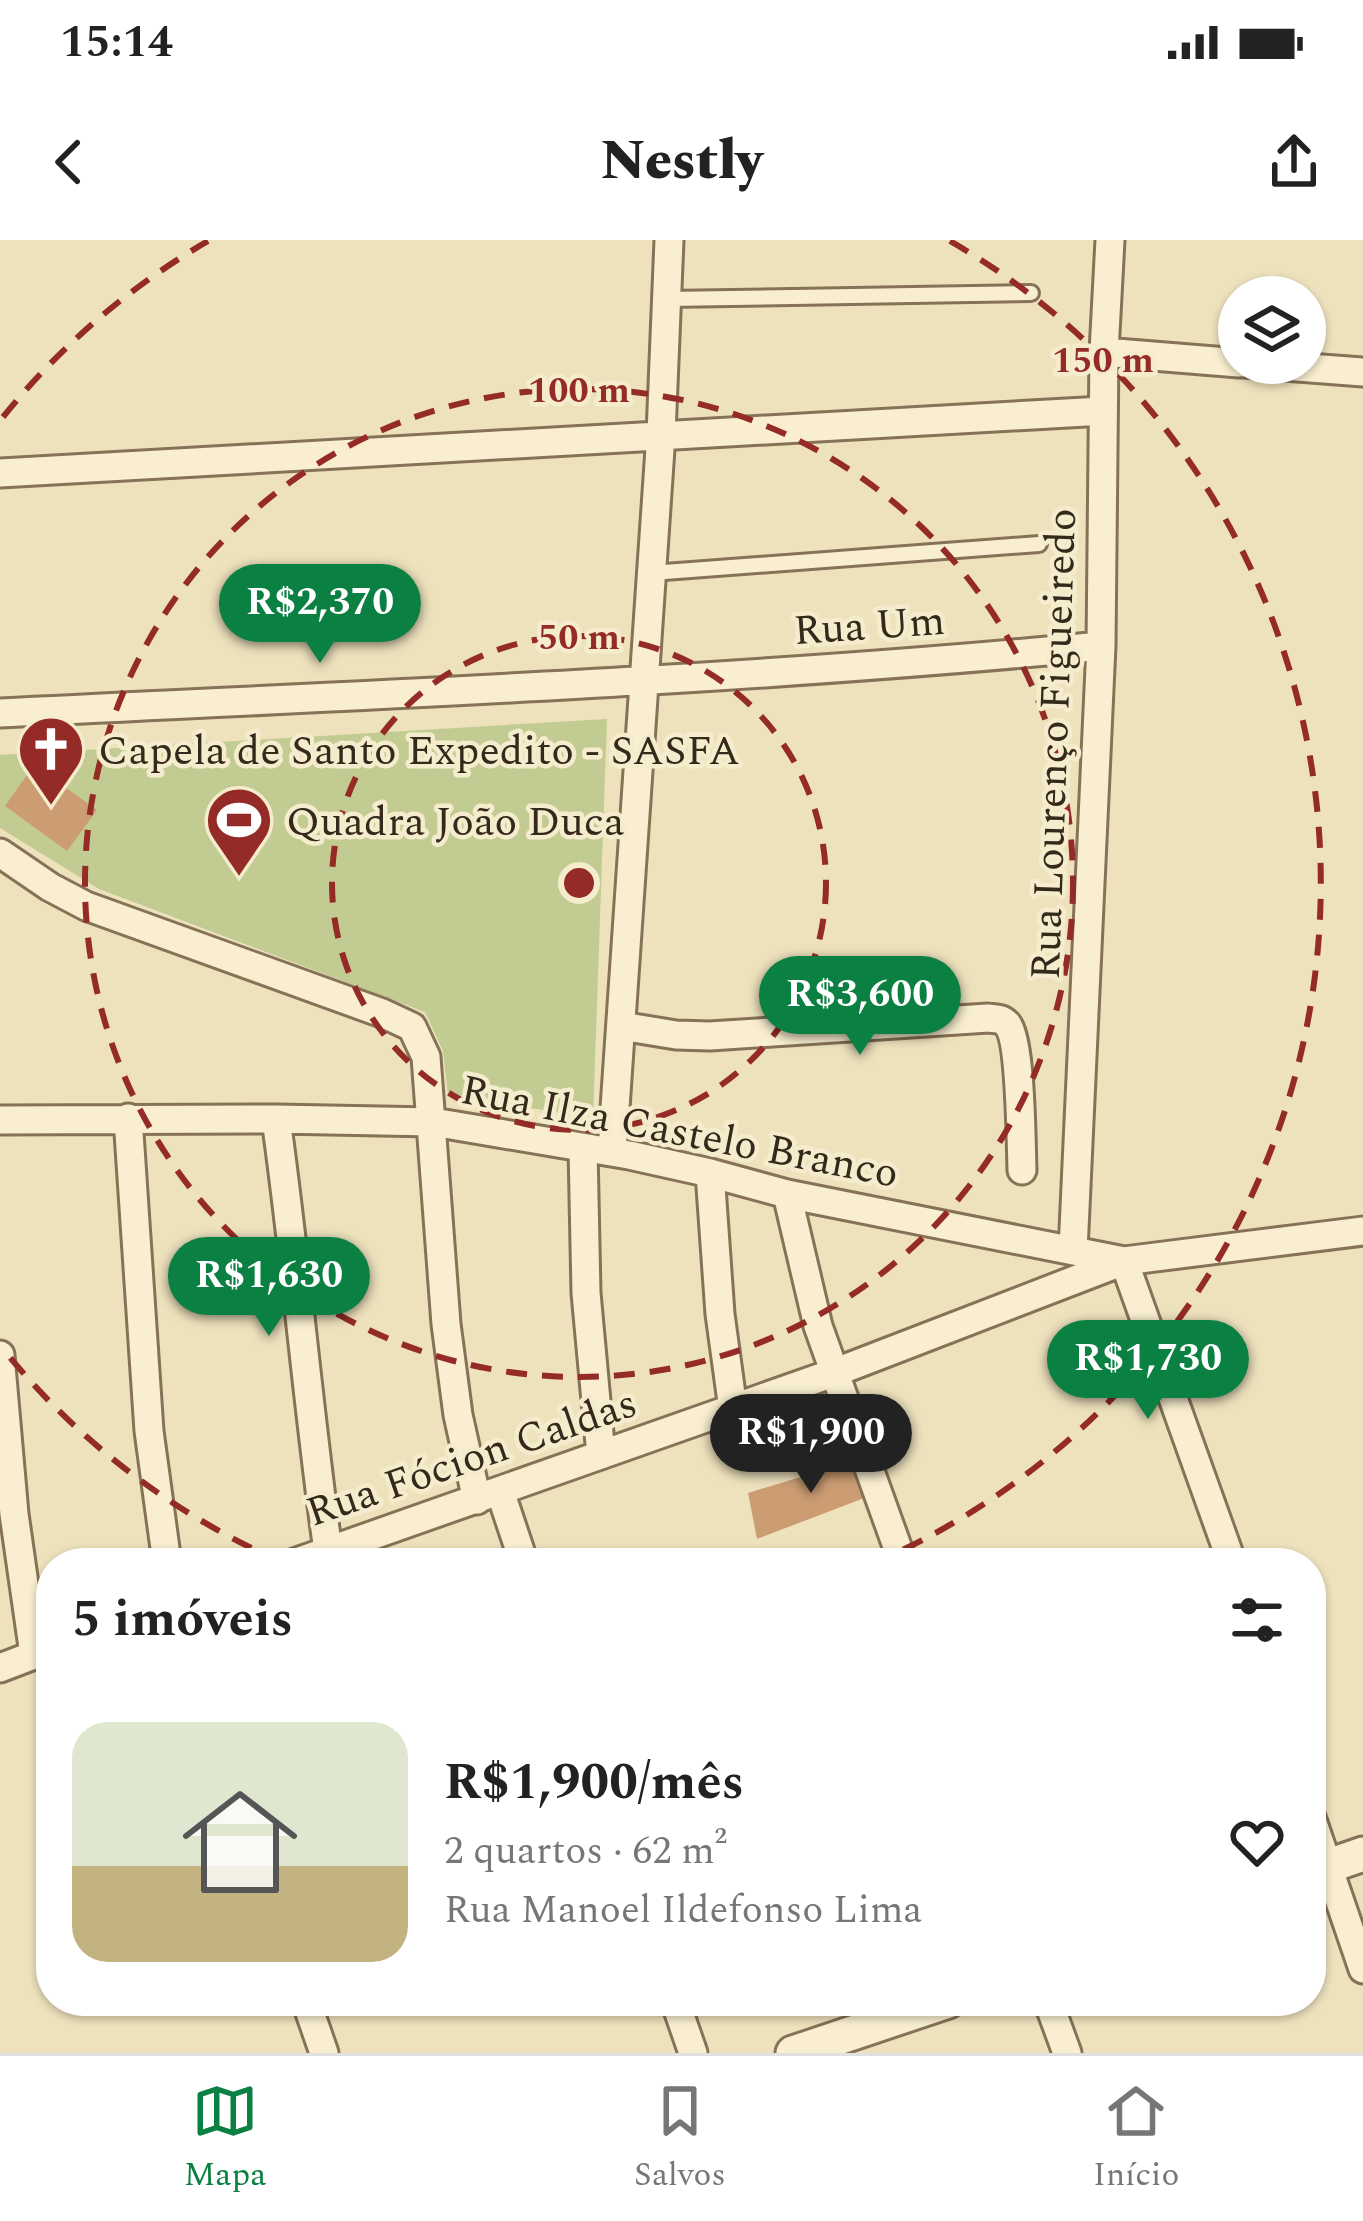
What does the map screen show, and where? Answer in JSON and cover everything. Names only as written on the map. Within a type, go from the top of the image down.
[{"type":"street","points":[[612,1152],[661,434],[669,240]]},
{"type":"street","name":"Rua Lourenço Figueiredo","points":[[1073,1251],[1101,646],[1110,240]]},
{"type":"street","points":[[1104,352],[1218,361]]},
{"type":"street","points":[[1326,369],[1363,372]]},
{"type":"street","points":[[0,472],[1103,411]]},
{"type":"street","name":"Rua Um","points":[[0,713],[644,681],[1101,646]]},
{"type":"street","points":[[0,853],[86,906],[229,955],[412,1028],[426,1058],[446,1324],[458,1414],[488,1495],[516,1548]]},
{"type":"street","points":[[621,1026],[710,1036],[999,1019],[1010,1030],[1016,1062],[1022,1171]]},
{"type":"street","points":[[128,1118],[149,1432],[165,1548]]},
{"type":"street","points":[[276,1119],[328,1548]]},
{"type":"street","name":"Rua Ilza Castelo Branco","points":[[0,1120],[433,1122],[612,1152],[787,1195],[1124,1261]]},
{"type":"street","points":[[583,1148],[586,1293],[602,1455]]},
{"type":"street","points":[[710,1173],[720,1313],[733,1409]]},
{"type":"street","points":[[787,1195],[818,1325],[898,1548]]},
{"type":"street","name":"Rua Fócion Caldas","points":[[337,1548],[836,1372],[1124,1261],[1363,1232]]},
{"type":"street","points":[[1124,1261],[1227,1548]]},
{"type":"street","points":[[0,1355],[14,1514],[36,1618]]},
{"type":"street","points":[[0,1667],[36,1654]]},
{"type":"street","points":[[1326,1867],[1363,1854]]},
{"type":"street","points":[[1326,1885],[1363,1969]]},
{"type":"street","points":[[311,2016],[325,2053]]},
{"type":"street","points":[[680,2016],[693,2053]]},
{"type":"street","points":[[794,2053],[904,2016]]},
{"type":"street","points":[[1053,2016],[1067,2053]]},
{"type":"lane","points":[[667,299],[1030,293]]},
{"type":"lane","points":[[651,573],[1040,544]]},
{"type":"green space","points":[[607,719],[593,1118],[448,1095],[443,1051],[425,1012],[99,889],[0,828],[0,755]]},
{"type":"building","name":"Capela de Santo Expedito - SASFA","points":[[34,765],[97,810],[67,851],[5,806]]},
{"type":"building","points":[[866,1457],[880,1492],[757,1539],[748,1493]]},
{"type":"place","name":"Capela de Santo Expedito - SASFA","points":[[51,808]]},
{"type":"place","name":"Quadra João Duca","points":[[239,879]]}]
